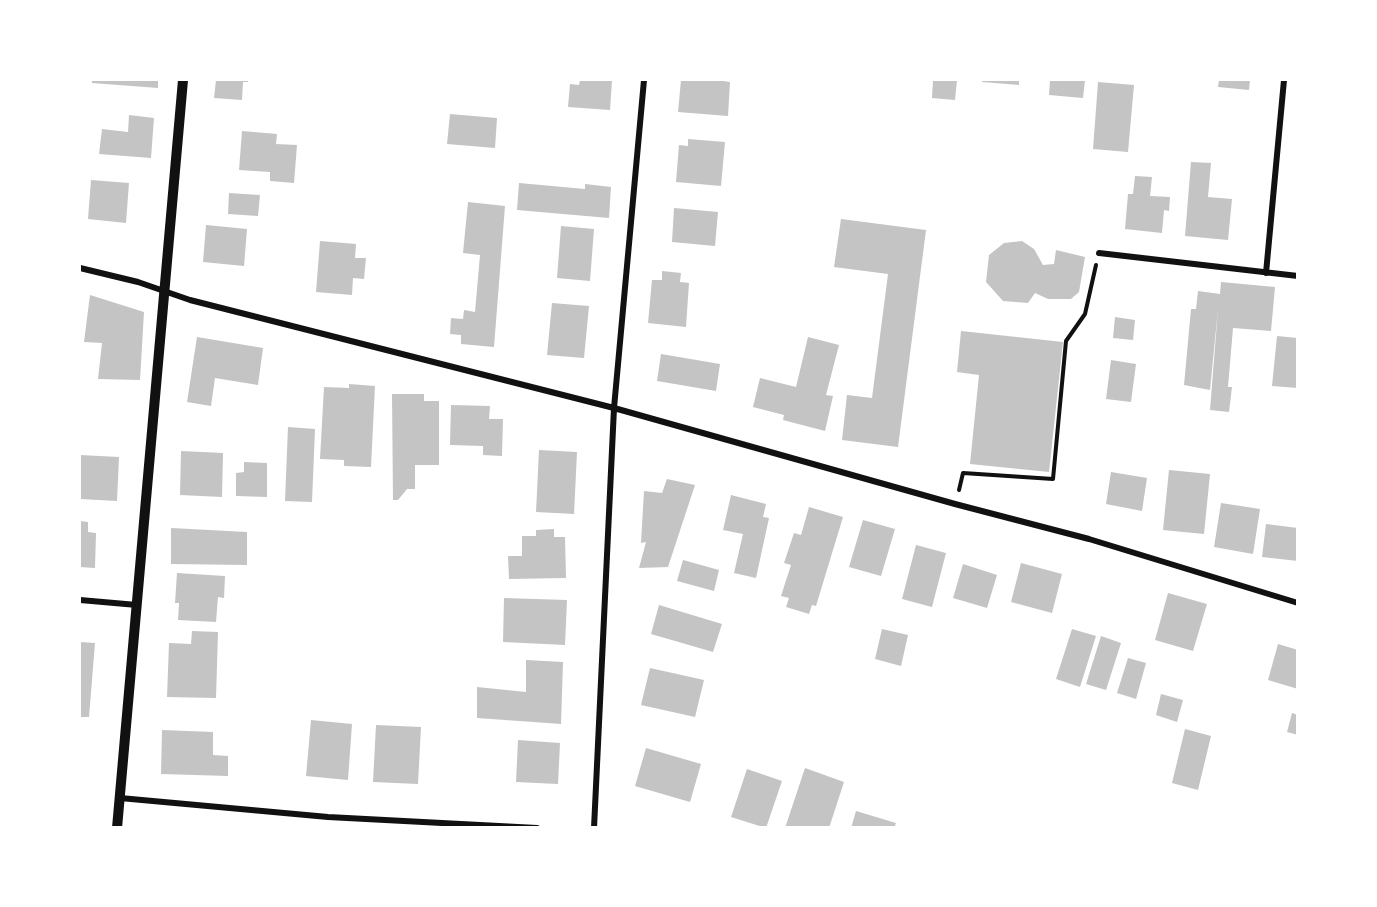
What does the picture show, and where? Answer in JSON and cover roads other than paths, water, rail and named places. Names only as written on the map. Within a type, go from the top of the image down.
[{"type":"street","points":[[117,828],[183,80]]},
{"type":"street","points":[[594,828],[615,408],[644,80]]},
{"type":"street","points":[[1266,273],[1284,80]]},
{"type":"street","points":[[1099,253],[1298,276]]},
{"type":"street","points":[[80,268],[190,300],[615,408],[955,504],[1089,539],[1298,603]]},
{"type":"street","points":[[80,600],[138,605]]},
{"type":"street","points":[[120,798],[328,817],[537,828]]}]
